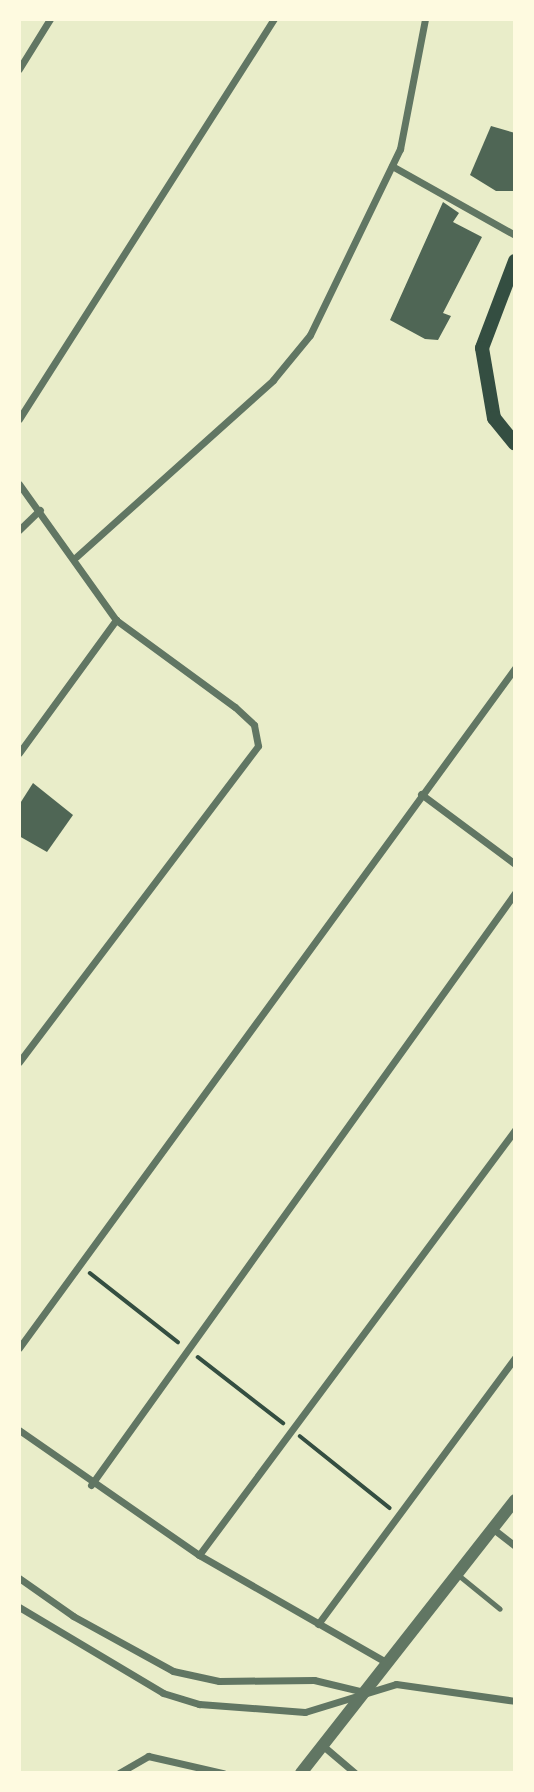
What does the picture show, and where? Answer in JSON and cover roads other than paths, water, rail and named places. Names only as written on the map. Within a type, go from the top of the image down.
[{"type":"main road","points":[[515,261],[482,348],[494,418],[515,444]]},
{"type":"street","points":[[19,69],[50,19]]},
{"type":"street","points":[[19,419],[274,19]]},
{"type":"street","points":[[76,557],[273,380],[310,335],[392,166],[414,97],[425,19]]},
{"type":"street","points":[[392,166],[515,235]]},
{"type":"street","points":[[19,484],[76,557],[116,620],[235,708],[254,725],[258,746],[19,1062]]},
{"type":"street","points":[[19,530],[40,510]]},
{"type":"street","points":[[19,753],[116,620]]},
{"type":"street","points":[[19,1348],[515,668]]},
{"type":"street","points":[[421,794],[515,864]]},
{"type":"street","points":[[91,1485],[515,893]]},
{"type":"street","points":[[200,1555],[515,1130]]},
{"type":"street","points":[[318,1624],[515,1358]]},
{"type":"street","points":[[19,1430],[91,1485],[200,1555],[386,1662]]},
{"type":"street","points":[[301,1773],[515,1500]]},
{"type":"street","points":[[492,1528],[515,1546]]},
{"type":"street","points":[[19,1578],[73,1616],[173,1671],[219,1681],[314,1680],[365,1692]]},
{"type":"street","points":[[19,1607],[163,1693],[199,1704],[305,1712],[365,1692],[418,1685],[515,1701]]},
{"type":"street","points":[[322,1745],[355,1773]]},
{"type":"street","points":[[119,1773],[148,1756],[223,1773]]},
{"type":"lane","points":[[457,1574],[500,1609]]}]
